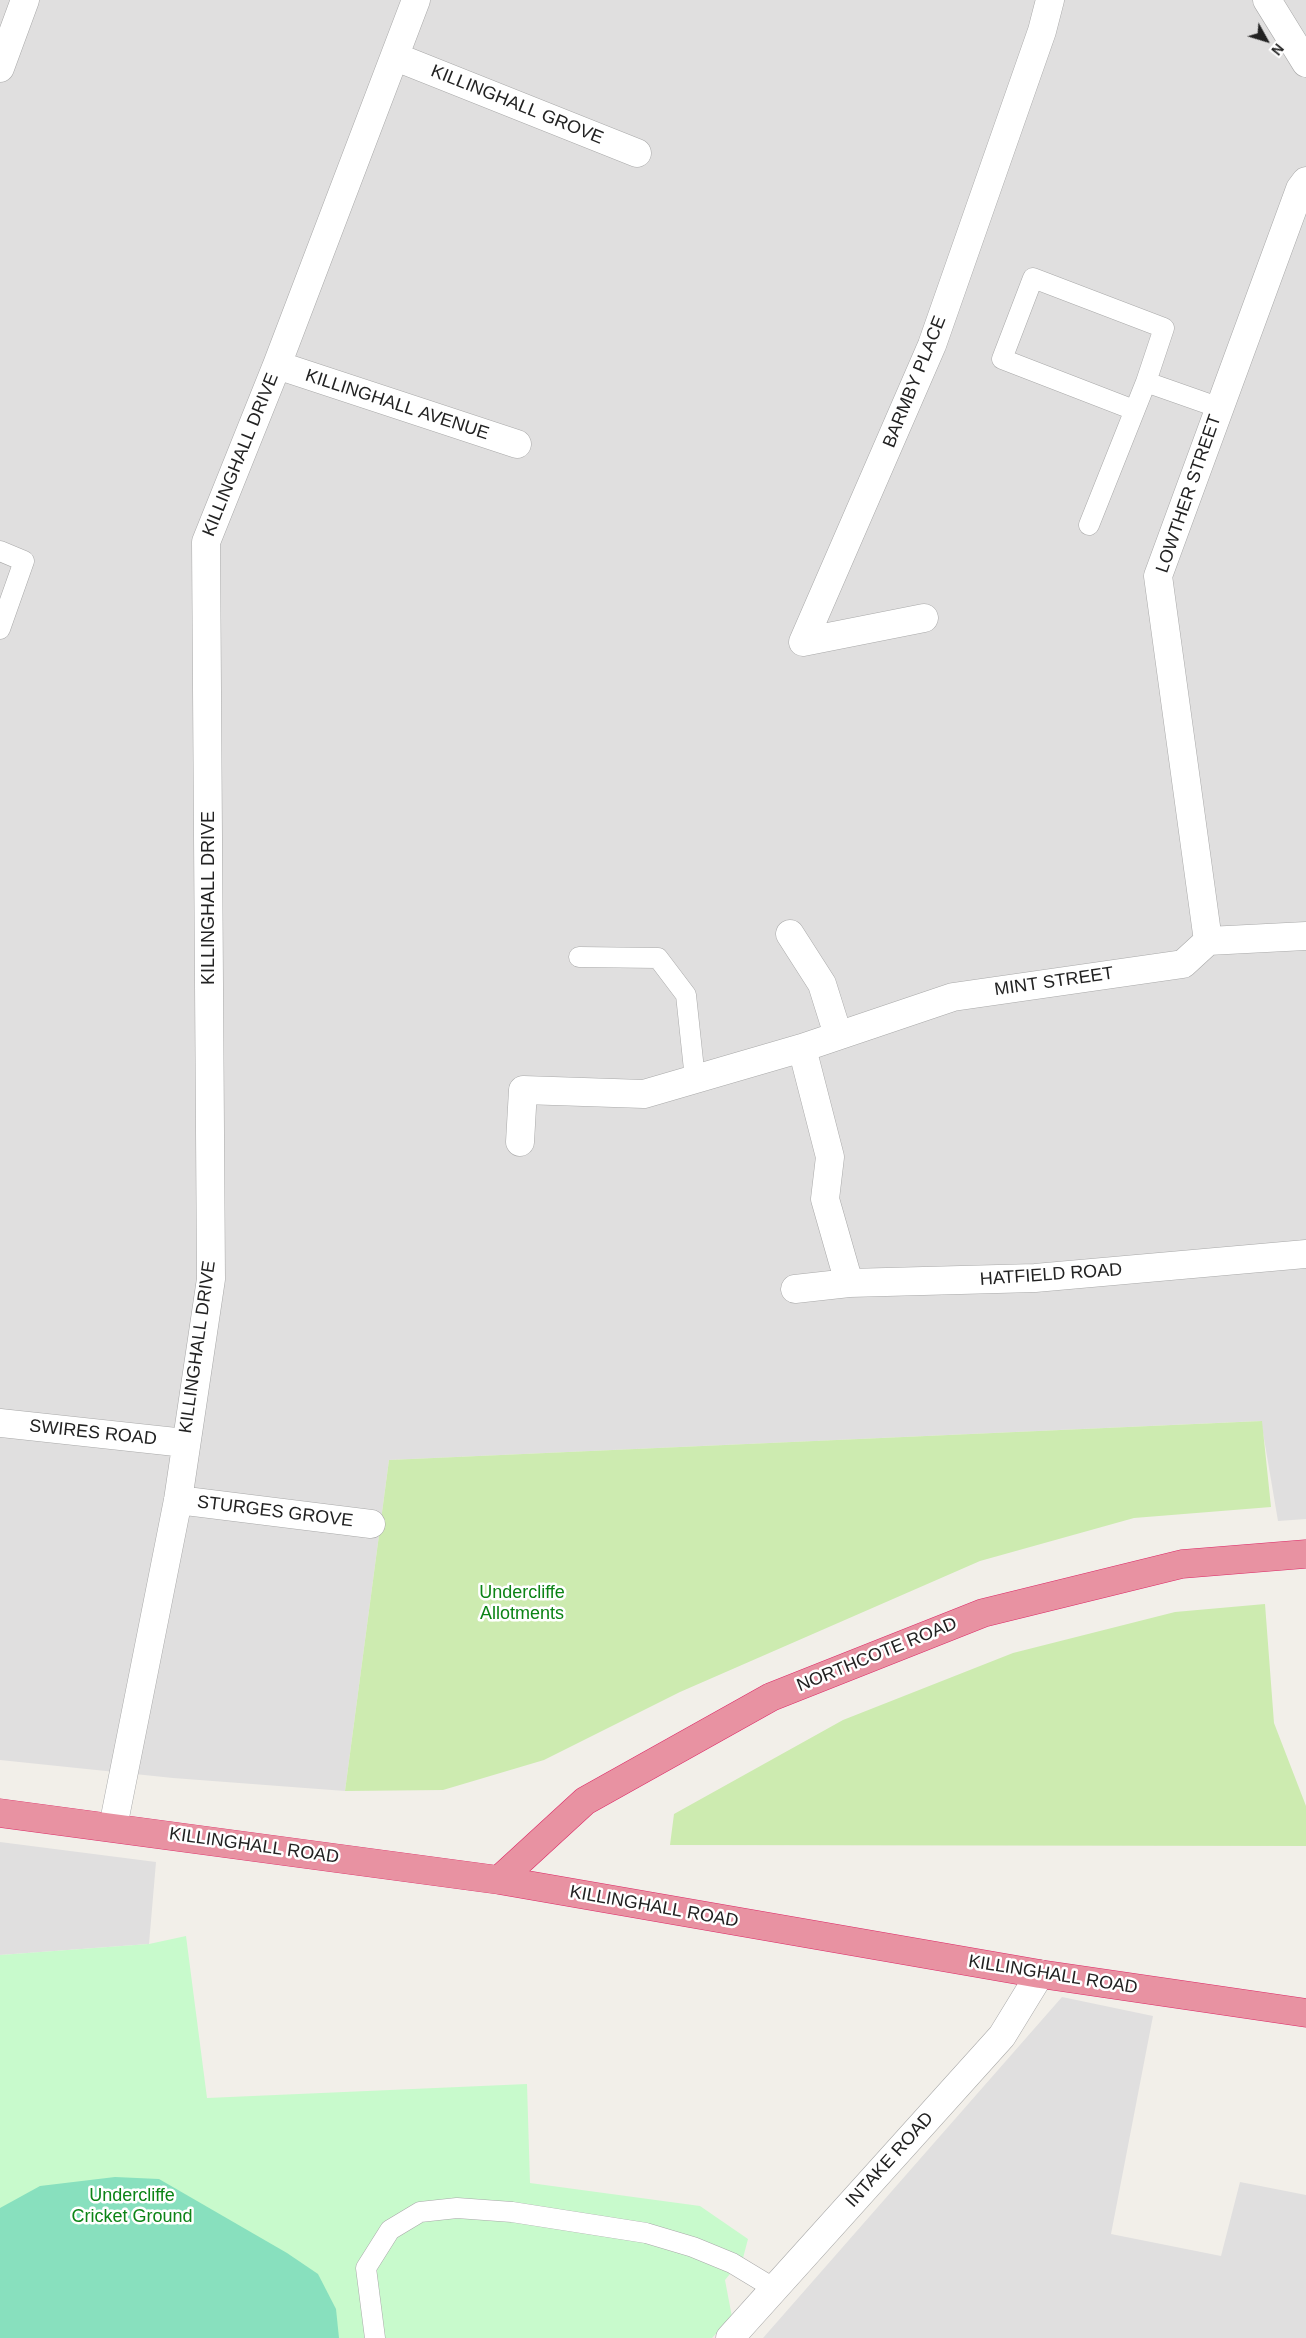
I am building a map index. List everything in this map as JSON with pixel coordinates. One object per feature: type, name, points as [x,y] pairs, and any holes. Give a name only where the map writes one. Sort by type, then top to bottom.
[{"type":"highway","name":"NORTHCOTE ROAD","points":[[499,1880],[585,1801],[771,1697],[983,1613],[1182,1564],[1306,1554]]},
{"type":"highway","name":"KILLINGHALL ROAD","points":[[0,1813],[499,1880],[1040,1974],[1306,2013]]},
{"type":"street","points":[[0,68],[25,0]]},
{"type":"street","name":"KILLINGHALL DRIVE","points":[[113,1827],[178,1500],[211,1279],[206,542],[277,365],[396,57],[416,0]]},
{"type":"street","name":"BARMBY PLACE","points":[[924,618],[803,642],[932,346],[1042,31],[1050,0]]},
{"type":"street","points":[[1267,0],[1306,63]]},
{"type":"street","name":"KILLINGHALL GROVE","points":[[396,57],[638,153]]},
{"type":"street","name":"LOWTHER STREET","points":[[1208,940],[1158,576],[1300,188],[1306,180]]},
{"type":"street","name":"KILLINGHALL AVENUE","points":[[277,365],[517,444]]},
{"type":"street","points":[[790,934],[822,984],[838,1035]]},
{"type":"street","points":[[1208,940],[1306,936]]},
{"type":"street","name":"MINT STREET","points":[[520,1142],[524,1090],[644,1094],[802,1048],[953,997],[1183,964],[1208,940]]},
{"type":"street","points":[[802,1048],[830,1157],[825,1199],[849,1283]]},
{"type":"street","name":"HATFIELD ROAD","points":[[796,1289],[849,1283],[1035,1278],[1306,1254]]},
{"type":"street","name":"SWIRES ROAD","points":[[0,1423],[186,1444]]},
{"type":"street","name":"STURGES GROVE","points":[[178,1500],[371,1524]]},
{"type":"street","name":"INTAKE ROAD","points":[[730,2338],[1002,2036],[1040,1974]]},
{"type":"lane","points":[[1090,525],[1146,382],[1164,328],[1033,278],[1002,359],[1134,410]]},
{"type":"lane","points":[[1146,382],[1220,408]]},
{"type":"lane","points":[[0,551],[24,561],[0,629]]},
{"type":"lane","points":[[579,957],[658,958],[686,995],[695,1079]]},
{"type":"lane","points":[[375,2338],[366,2268],[390,2230],[420,2212],[457,2208],[512,2212],[646,2233],[693,2247],[732,2263],[775,2289]]},
{"type":"shaded area","points":[[0,0],[1306,0],[1306,1519],[1278,1521],[1261,1421],[389,1460],[345,1791],[173,1778],[0,1760]]},
{"type":"shaded area","points":[[0,1842],[156,1862],[149,1944],[0,1955]]},
{"type":"shaded area","points":[[1062,1997],[1153,2016],[1111,2234],[1221,2256],[1240,2182],[1306,2195],[1306,2338],[763,2338]]},
{"type":"green space","name":"Undercliffe Allotments","points":[[1262,1421],[1271,1507],[1134,1518],[980,1561],[680,1692],[544,1760],[443,1790],[345,1791],[389,1460]]},
{"type":"green space","points":[[1265,1604],[1274,1723],[1306,1806],[1306,1846],[670,1845],[674,1814],[843,1720],[1013,1653],[1175,1612]]},
{"type":"green space","name":"Undercliffe Cricket Ground","points":[[186,1936],[207,2098],[527,2084],[530,2183],[700,2206],[748,2239],[743,2258],[725,2280],[732,2317],[712,2338],[0,2338],[0,1955],[149,1944]]},
{"type":"green space","points":[[115,2177],[159,2179],[287,2253],[318,2274],[336,2309],[339,2338],[0,2338],[0,2208],[40,2186]]}]
